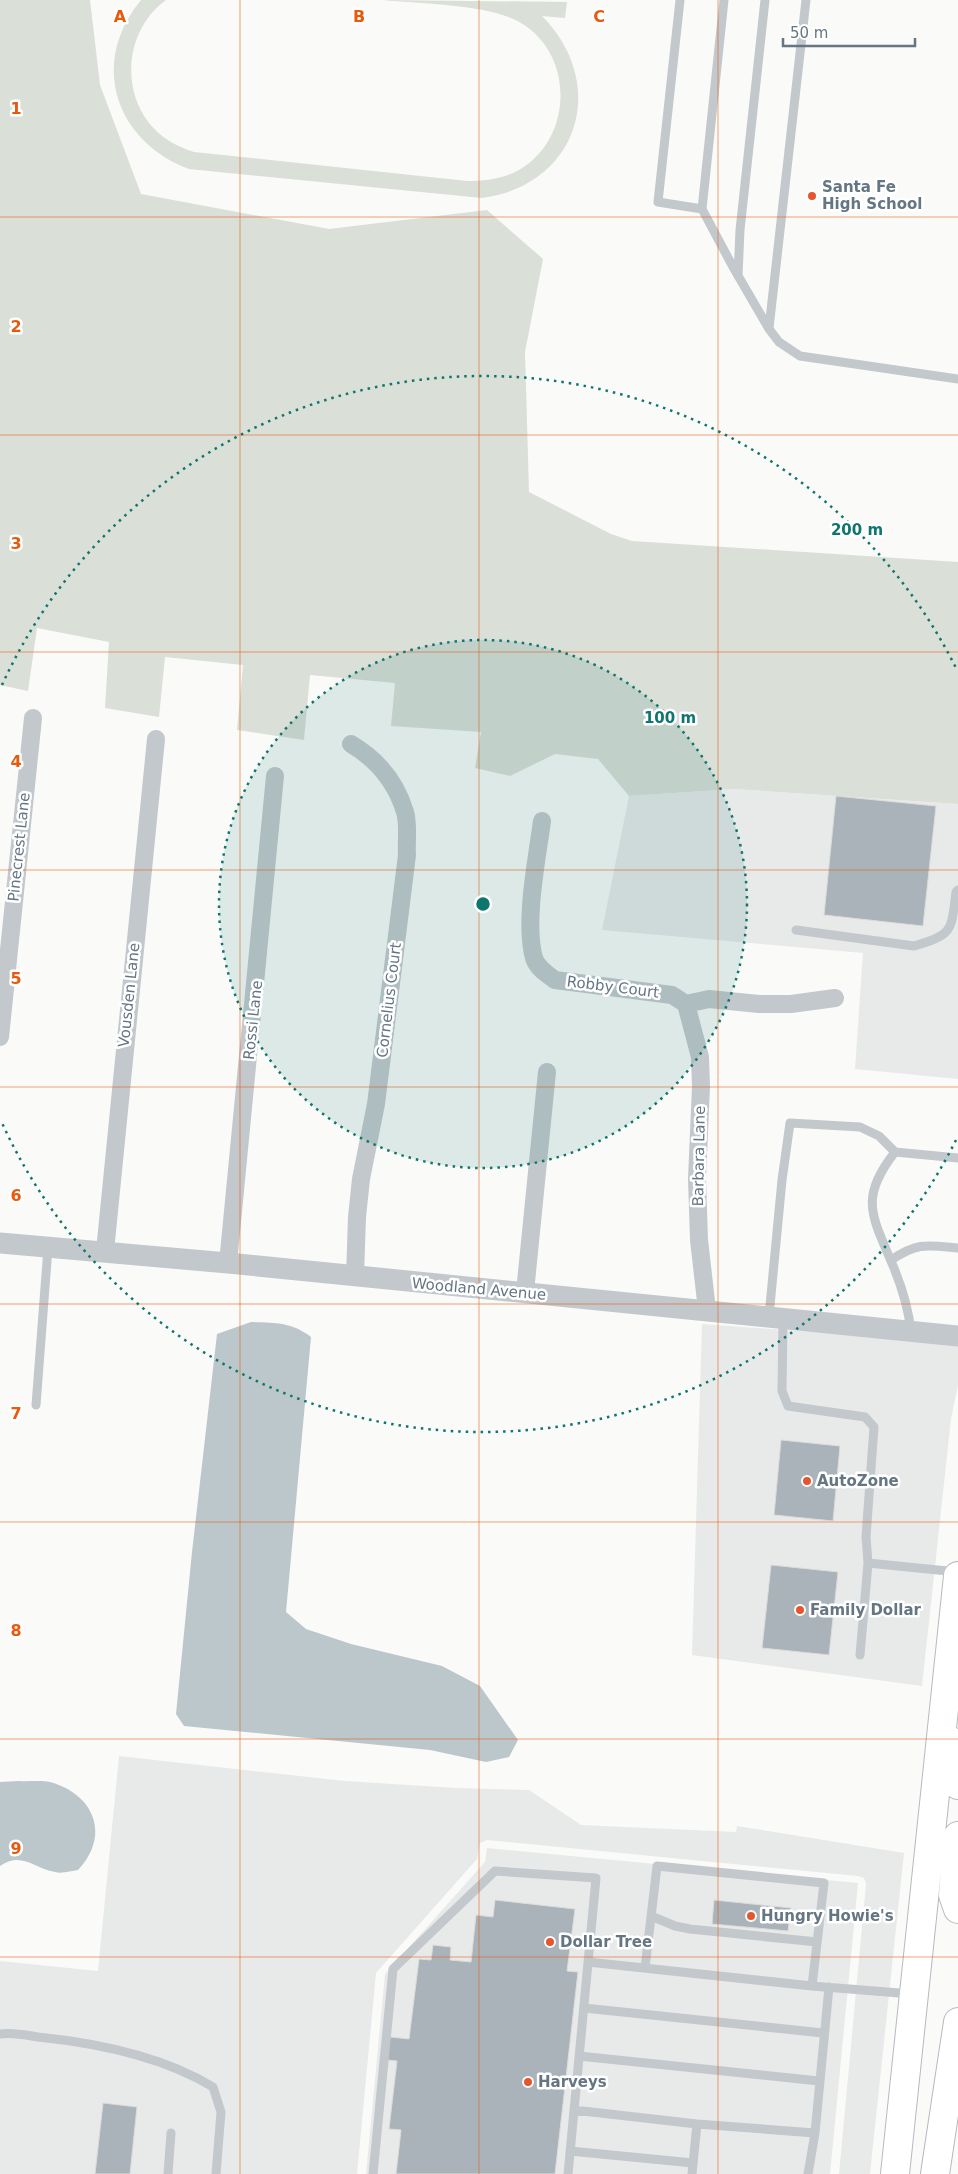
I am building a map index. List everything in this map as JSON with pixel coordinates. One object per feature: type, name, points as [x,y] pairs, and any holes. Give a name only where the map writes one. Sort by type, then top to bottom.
[{"type":"main road","points":[[895,2174],[958,1576]]},
{"type":"main road","points":[[944,1714],[958,1784]]},
{"type":"main road","points":[[958,1836],[952,1894],[958,1909]]},
{"type":"main road","points":[[935,2174],[958,2022]]},
{"type":"street","name":"Pinecrest Lane","points":[[0,1037],[33,718]]},
{"type":"street","name":"Vousden Lane","points":[[104,1251],[156,739]]},
{"type":"street","name":"Cornelius Court","points":[[351,744],[367,754],[391,778],[406,814],[407,855],[376,1104],[361,1179],[357,1216],[355,1276]]},
{"type":"street","name":"Rossi Lane","points":[[228,1263],[275,776]]},
{"type":"street","name":"Robby Court","points":[[542,821],[532,902],[531,936],[535,959],[541,969],[555,980],[672,995],[686,1004]]},
{"type":"street","points":[[686,1004],[709,999],[758,1004],[792,1004],[835,998]]},
{"type":"street","name":"Barbara Lane","points":[[686,1004],[700,1057],[701,1086],[697,1179],[699,1240],[707,1310]]},
{"type":"street","points":[[525,1292],[547,1072]]},
{"type":"street","name":"Woodland Avenue","points":[[0,1243],[228,1263],[958,1336]]},
{"type":"lane","points":[[680,0],[658,202],[702,209]]},
{"type":"lane","points":[[724,0],[702,209],[738,276],[769,328],[778,342],[800,356],[958,379]]},
{"type":"lane","points":[[738,276],[740,230],[765,0]]},
{"type":"lane","points":[[769,328],[806,0]]},
{"type":"lane","points":[[796,930],[914,946],[945,934],[952,924],[956,892],[958,890]]},
{"type":"lane","points":[[860,1655],[868,1563],[866,1537],[874,1427],[865,1416],[788,1406],[782,1391],[776,1317],[782,1180],[790,1123],[860,1128],[879,1136],[895,1152],[958,1158]]},
{"type":"lane","points":[[895,1152],[883,1168],[872,1202],[874,1220],[903,1290],[911,1331]]},
{"type":"lane","points":[[891,1260],[913,1247],[958,1248]]},
{"type":"lane","points":[[36,1406],[48,1248]]},
{"type":"lane","points":[[868,1563],[958,1572]]},
{"type":"lane","points":[[645,1968],[657,1866],[824,1883],[812,1986]]},
{"type":"lane","points":[[373,2174],[393,1969],[495,1870],[596,1878],[568,2174]]},
{"type":"lane","points":[[652,1916],[675,1926],[690,1929],[817,1942]]},
{"type":"lane","points":[[588,1962],[812,1986],[915,1994]]},
{"type":"lane","points":[[808,2174],[815,2133],[823,2033],[829,1987]]},
{"type":"lane","points":[[584,2008],[823,2033]]},
{"type":"lane","points":[[0,2034],[73,2040],[138,2056],[189,2072],[213,2087],[221,2112],[216,2174]]},
{"type":"lane","points":[[579,2056],[819,2081]]},
{"type":"lane","points":[[574,2110],[697,2124],[815,2133]]},
{"type":"lane","points":[[692,2174],[697,2124]]},
{"type":"lane","points":[[168,2174],[171,2134]]},
{"type":"lane","points":[[570,2151],[693,2163]]},
{"type":"shaded area","points":[[0,0],[90,0],[100,85],[141,194],[329,229],[487,210],[543,259],[525,352],[529,492],[611,534],[632,541],[958,562],[958,804],[734,789],[629,796],[598,759],[555,754],[510,776],[475,768],[481,732],[391,726],[395,683],[310,675],[304,740],[237,730],[243,665],[165,657],[159,717],[105,708],[109,642],[37,628],[28,691],[0,685]]},
{"type":"shaded area","points":[[141,0],[166,0],[153,12],[143,26],[136,41],[131,75],[134,92],[140,108],[149,123],[159,133],[169,141],[194,152],[467,181],[507,176],[519,170],[537,156],[550,138],[558,118],[560,97],[558,75],[551,55],[539,37],[521,23],[492,12],[474,8],[383,0],[567,2],[565,18],[542,16],[563,43],[575,72],[578,100],[574,128],[561,153],[541,174],[515,189],[482,198],[189,169],[164,156],[143,140],[128,120],[118,98],[114,74],[116,49],[125,24]]},
{"type":"shaded area","points":[[734,789],[958,804],[958,1079],[855,1069],[863,953],[602,930],[629,796]]},
{"type":"shaded area","points":[[251,1322],[290,1326],[311,1337],[286,1612],[306,1629],[351,1644],[442,1666],[480,1686],[518,1740],[509,1757],[486,1762],[430,1750],[184,1726],[176,1714],[217,1334]]},
{"type":"shaded area","points":[[702,1324],[882,1337],[958,1345],[958,1385],[951,1419],[922,1686],[692,1655]]},
{"type":"shaded area","points":[[119,1756],[345,1781],[456,1788],[529,1790],[581,1825],[736,1832],[737,1826],[904,1853],[870,2174],[839,2174],[866,1884],[864,1878],[487,1840],[480,1843],[477,1859],[376,1973],[357,2174],[0,2174],[0,1961],[98,1971]]},
{"type":"shaded area","points":[[0,1782],[50,1782],[78,1796],[87,1806],[93,1817],[94,1843],[88,1857],[78,1870],[58,1873],[21,1860],[8,1862],[0,1866]]},
{"type":"shaded area","points":[[487,1848],[858,1883],[830,2174],[366,2174],[385,1974],[485,1862]]},
{"type":"building","points":[[836,796],[936,806],[923,926],[824,915]]},
{"type":"building","name":"AutoZone","points":[[781,1440],[840,1446],[833,1521],[774,1515]]},
{"type":"building","name":"Family Dollar","points":[[771,1565],[838,1572],[829,1655],[762,1648]]},
{"type":"building","points":[[495,1900],[575,1909],[567,1971],[578,1972],[555,2174],[396,2174],[401,2130],[389,2129],[397,2061],[387,2060],[390,2037],[409,2039],[419,1959],[431,1960],[433,1945],[451,1947],[450,1960],[471,1962],[476,1915],[493,1917]]},
{"type":"building","name":"Hungry Howie's","points":[[714,1900],[791,1908],[788,1931],[712,1924]]},
{"type":"building","points":[[103,2103],[137,2107],[130,2174],[95,2174]]},
{"type":"place","name":"Santa Fe High School","points":[[812,196]]},
{"type":"place","name":"AutoZone","points":[[807,1481]]},
{"type":"place","name":"Family Dollar","points":[[800,1610]]},
{"type":"place","name":"Hungry Howie's","points":[[751,1916]]},
{"type":"place","name":"Dollar Tree","points":[[550,1942]]},
{"type":"place","name":"Harveys","points":[[528,2082]]}]
